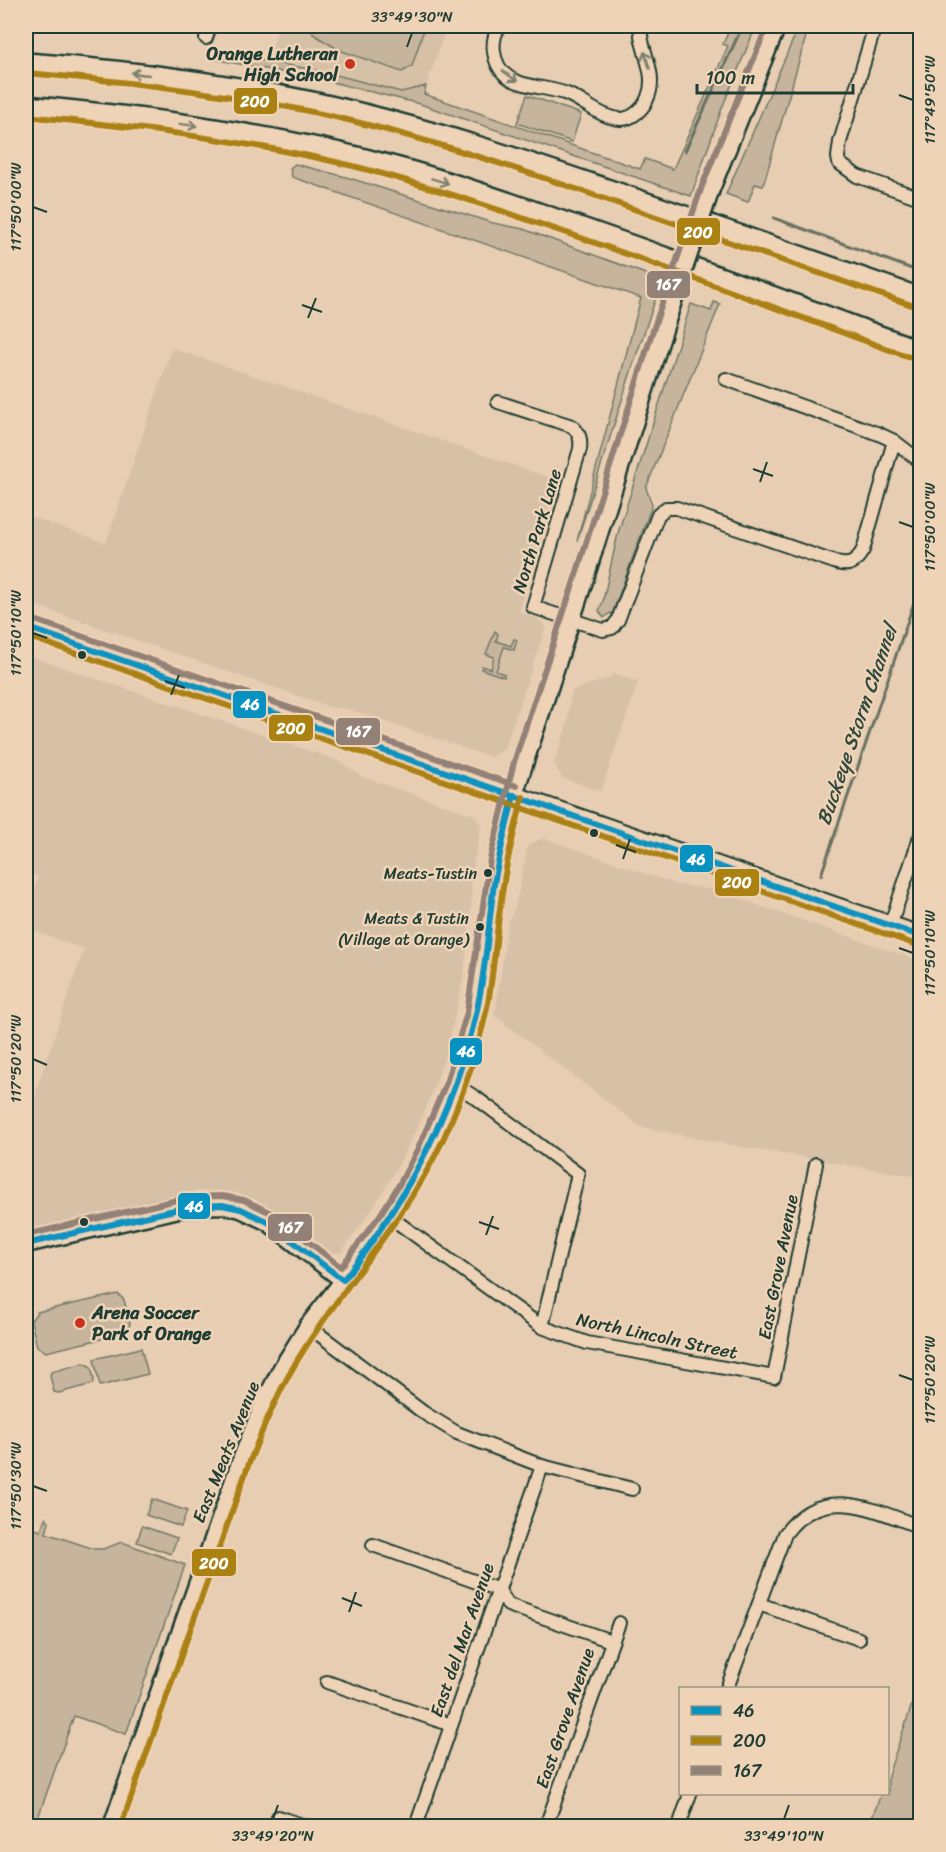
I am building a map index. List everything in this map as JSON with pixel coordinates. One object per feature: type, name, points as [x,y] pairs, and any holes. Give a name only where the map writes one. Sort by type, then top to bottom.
[{"type":"highway","points":[[26,64],[146,75],[219,86],[314,104],[413,129],[544,169],[921,299]]},
{"type":"highway","points":[[26,107],[205,127],[302,145],[398,168],[473,191],[614,240],[921,352]]},
{"type":"main road","points":[[26,627],[921,936]]},
{"type":"street","points":[[206,38],[210,26]]},
{"type":"street","points":[[499,26],[493,42],[494,57],[502,72],[519,83],[566,94],[605,114],[621,119],[638,112],[649,93],[651,74],[642,45],[640,26]]},
{"type":"street","name":"East Meats Avenue","points":[[112,1827],[246,1444],[272,1386],[308,1326],[390,1217],[426,1154],[455,1086],[478,1005],[496,872],[514,795],[711,189],[777,26]]},
{"type":"street","points":[[875,26],[840,142],[839,163],[857,176],[921,198]]},
{"type":"street","points":[[726,379],[894,441],[921,461]]},
{"type":"street","name":"North Park Lane","points":[[498,402],[572,426],[579,433],[581,440],[533,607],[603,630],[612,628],[621,614],[658,515],[666,508],[677,508],[837,563],[849,565],[854,563],[862,550],[894,441]]},
{"type":"street","points":[[890,926],[921,837]]},
{"type":"street","points":[[455,1086],[475,1097],[578,1174],[542,1327]]},
{"type":"street","name":"East Grove Avenue","points":[[774,1377],[816,1164]]},
{"type":"street","points":[[26,1244],[192,1206],[222,1205],[259,1216],[343,1280]]},
{"type":"street","name":"North Lincoln Street","points":[[390,1217],[542,1327],[587,1343],[774,1377]]},
{"type":"street","points":[[308,1326],[439,1424],[542,1466],[632,1489]]},
{"type":"street","name":"East del Mar Avenue","points":[[416,1827],[542,1466]]},
{"type":"street","points":[[728,1687],[785,1534],[803,1515],[822,1506],[848,1503],[921,1527]]},
{"type":"street","points":[[373,1545],[499,1590],[508,1605],[611,1641]]},
{"type":"street","points":[[759,1604],[859,1639]]},
{"type":"street","name":"East Grove Avenue","points":[[546,1827],[619,1623]]},
{"type":"street","points":[[327,1682],[451,1725]]},
{"type":"street","points":[[679,1827],[690,1795]]},
{"type":"street","points":[[278,1817],[305,1827]]},
{"type":"shaded area","name":"Orange Lutheran High School","points":[[279,26],[447,26],[420,104],[265,68]]},
{"type":"shaded area","points":[[312,26],[425,26],[412,66],[402,72],[339,50],[313,34]]},
{"type":"shaded area","points":[[718,26],[751,26],[754,31],[722,108],[691,196],[420,104],[328,81],[213,59],[216,52],[325,72],[401,92],[426,86],[424,94],[640,169],[645,159],[673,169],[728,46],[723,44],[729,30]]},
{"type":"shaded area","points":[[799,26],[809,26],[763,186],[755,184],[748,202],[726,194]]},
{"type":"shaded area","points":[[527,95],[581,114],[572,142],[517,123]]},
{"type":"shaded area","points":[[295,164],[346,177],[493,223],[523,229],[662,280],[577,541],[641,298],[292,177],[290,168]]},
{"type":"shaded area","points":[[714,302],[720,304],[646,488],[652,505],[612,614],[604,618],[599,611],[618,533],[691,304],[711,311]]},
{"type":"shaded area","points":[[172,348],[556,480],[519,612],[539,619],[546,627],[504,749],[491,757],[348,709],[333,708],[26,602],[26,515],[106,543]]},
{"type":"shaded area","points":[[495,631],[498,634],[496,641],[511,646],[514,639],[517,640],[514,650],[504,647],[496,671],[504,674],[504,677],[481,669],[482,666],[491,669],[494,657],[486,654]]},
{"type":"shaded area","points":[[26,655],[337,760],[363,777],[474,815],[481,826],[471,878],[472,899],[464,974],[446,1054],[424,1113],[398,1166],[371,1211],[341,1252],[332,1253],[280,1213],[261,1202],[225,1191],[195,1192],[26,1230],[26,1120],[84,949],[26,928],[26,912],[38,877],[26,872]]},
{"type":"shaded area","points":[[612,673],[638,682],[601,791],[562,778],[554,763],[568,722],[569,703],[573,690],[610,678]]},
{"type":"shaded area","points":[[543,838],[675,884],[714,890],[920,961],[920,1177],[641,1127],[495,1016],[508,922],[515,908],[528,845]]},
{"type":"shaded area","name":"Arena Soccer Park of Orange","points":[[118,1294],[124,1300],[130,1324],[126,1333],[46,1352],[37,1346],[31,1321],[37,1312]]},
{"type":"shaded area","points":[[141,1348],[148,1374],[100,1386],[94,1359]]},
{"type":"shaded area","points":[[84,1363],[91,1367],[93,1384],[59,1393],[54,1392],[51,1372]]},
{"type":"shaded area","points":[[152,1499],[187,1511],[181,1527],[146,1515]]},
{"type":"shaded area","points":[[46,1517],[49,1522],[46,1533],[94,1549],[103,1549],[122,1542],[185,1565],[126,1734],[74,1716],[35,1826],[26,1826],[26,1526],[41,1531]]},
{"type":"shaded area","points":[[142,1526],[177,1538],[171,1554],[137,1542]]},
{"type":"shaded area","points":[[920,1681],[920,1826],[869,1826],[881,1795],[889,1795],[889,1772]]},
{"type":"waterway","name":"Buckeye Storm Channel","points":[[685,151],[741,29]]},
{"type":"waterway","name":"Buckeye Storm Channel","points":[[774,218],[920,272]]},
{"type":"waterway","name":"Buckeye Storm Channel","points":[[821,875],[920,585]]},
{"type":"transit line","name":"167","points":[[26,1235],[190,1197],[223,1196],[244,1200],[273,1214],[341,1267],[380,1215],[400,1183],[417,1151],[446,1083],[467,1012],[490,859],[514,762],[651,336],[702,186],[767,26]]},
{"type":"transit line","name":"200","points":[[26,73],[149,85],[231,97],[312,112],[391,131],[547,179],[917,307]]},
{"type":"transit line","name":"200","points":[[26,116],[231,142],[353,166],[469,200],[584,239],[917,360]]},
{"type":"transit line","name":"167","points":[[29,618],[517,786]]},
{"type":"transit line","name":"46","points":[[26,627],[920,936]]},
{"type":"transit line","name":"200","points":[[26,636],[917,945]]},
{"type":"transit line","name":"46","points":[[343,1280],[366,1250],[407,1187],[440,1121],[454,1086],[476,1014],[485,965],[494,884],[514,795]]},
{"type":"transit line","name":"200","points":[[121,1826],[260,1435],[288,1376],[305,1348],[411,1198],[441,1144],[456,1110],[474,1057],[488,1003],[506,870],[523,797]]},
{"type":"transit line","name":"46","points":[[26,1244],[192,1206],[222,1205],[241,1209],[268,1222],[343,1280]]},
{"type":"place","name":"Orange Lutheran High School","points":[[350,64]]},
{"type":"place","name":"Meats-Tustin","points":[[488,873]]},
{"type":"place","name":"Meats & Tustin (Village at Orange)","points":[[480,927]]},
{"type":"place","name":"Arena Soccer Park of Orange","points":[[80,1323]]}]
